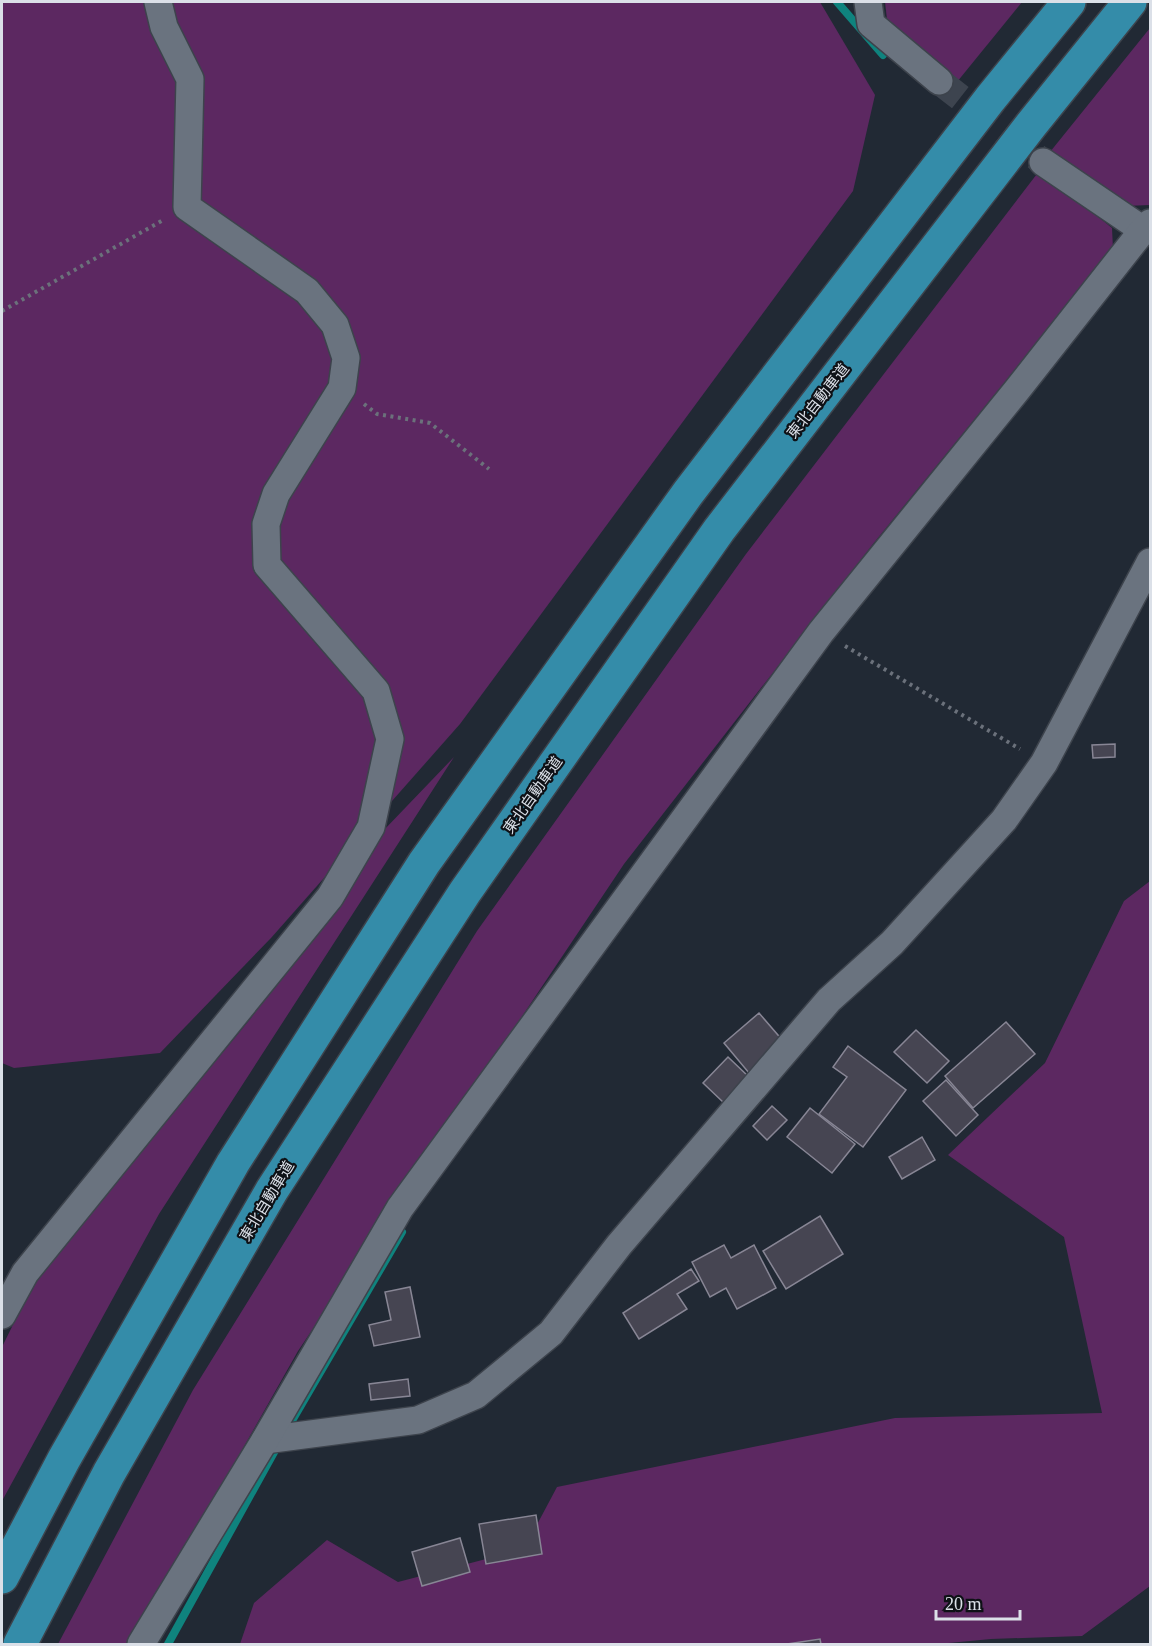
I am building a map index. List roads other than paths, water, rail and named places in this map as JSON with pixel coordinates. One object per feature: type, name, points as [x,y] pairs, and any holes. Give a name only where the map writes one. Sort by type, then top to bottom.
[{"type":"highway","points":[[2,1577],[64,1459],[233,1163],[424,863],[688,493],[990,99],[1069,2]]},
{"type":"highway","name":"東北自動車道","points":[[20,1644],[109,1473],[272,1190],[465,892],[719,530],[1024,134],[1131,2]]},
{"type":"street","points":[[2,1315],[25,1273],[330,897],[371,827],[390,739],[376,691],[267,566],[266,524],[276,494],[342,388],[346,358],[335,325],[307,291],[186,207],[190,79],[164,27],[158,2]]},
{"type":"street","points":[[868,2],[871,24],[939,81]]},
{"type":"street","points":[[141,1644],[265,1440],[400,1208],[821,632],[1147,226],[1043,162]]},
{"type":"street","points":[[265,1440],[418,1420],[476,1395],[551,1333],[619,1245],[829,1000],[892,943],[1004,820],[1044,763],[1150,562]]},
{"type":"waterway","points":[[837,2],[883,55]]},
{"type":"waterway","points":[[286,1431],[402,1232]]},
{"type":"waterway","points":[[168,1644],[278,1445]]},
{"type":"tunnel","points":[[939,81],[1043,162]]}]
